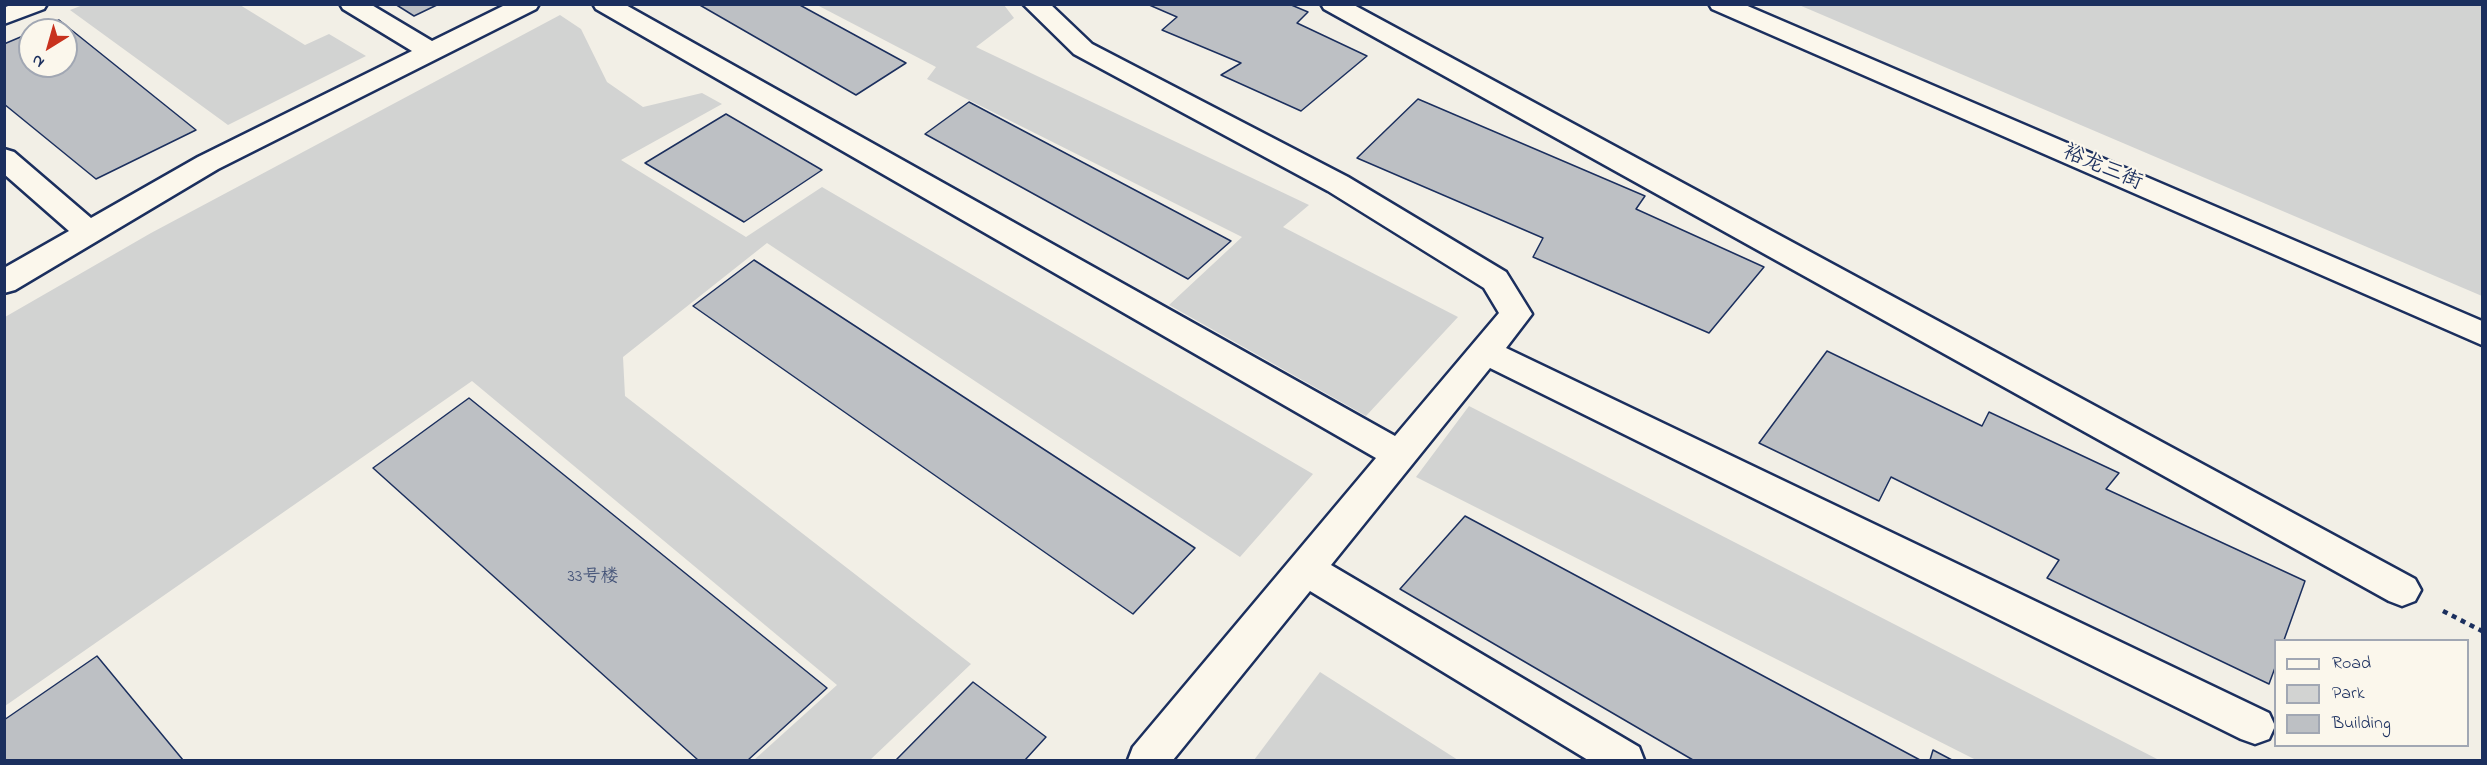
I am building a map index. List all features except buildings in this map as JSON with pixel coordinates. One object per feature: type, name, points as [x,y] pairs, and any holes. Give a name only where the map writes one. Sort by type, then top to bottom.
[{"type":"street","points":[[4,17],[35,4]]},
{"type":"street","points":[[352,4],[430,52]]},
{"type":"street","points":[[4,282],[208,163],[527,4]]},
{"type":"street","points":[[605,4],[1399,455]]},
{"type":"street","points":[[1035,4],[1083,49],[1338,184],[1495,280],[1516,314],[1148,760]]},
{"type":"street","points":[[1333,4],[2402,590]]},
{"type":"street","name":"裕龙三街","points":[[1721,4],[2482,334]]},
{"type":"street","points":[[4,158],[88,232]]},
{"type":"street","points":[[1485,351],[2255,726]]},
{"type":"street","points":[[1305,569],[1624,760]]},
{"type":"green space","points":[[83,5],[240,5],[305,45],[329,34],[366,56],[228,125],[70,10]]},
{"type":"green space","points":[[817,5],[1004,5],[1014,18],[976,47],[1309,205],[1283,227],[1458,317],[1366,416],[1169,305],[1242,237],[927,79],[936,67]]},
{"type":"green space","points":[[1799,5],[2482,5],[2482,296]]},
{"type":"green space","points":[[560,15],[581,29],[607,82],[643,107],[702,93],[722,104],[621,160],[746,237],[822,187],[1313,474],[1240,557],[767,243],[623,357],[625,396],[971,664],[870,760],[754,760],[837,685],[472,381],[5,706],[5,317],[151,233]]},
{"type":"green space","points":[[1469,406],[2159,760],[1976,760],[1416,477]]},
{"type":"green space","points":[[1320,672],[1458,760],[1254,760]]}]
